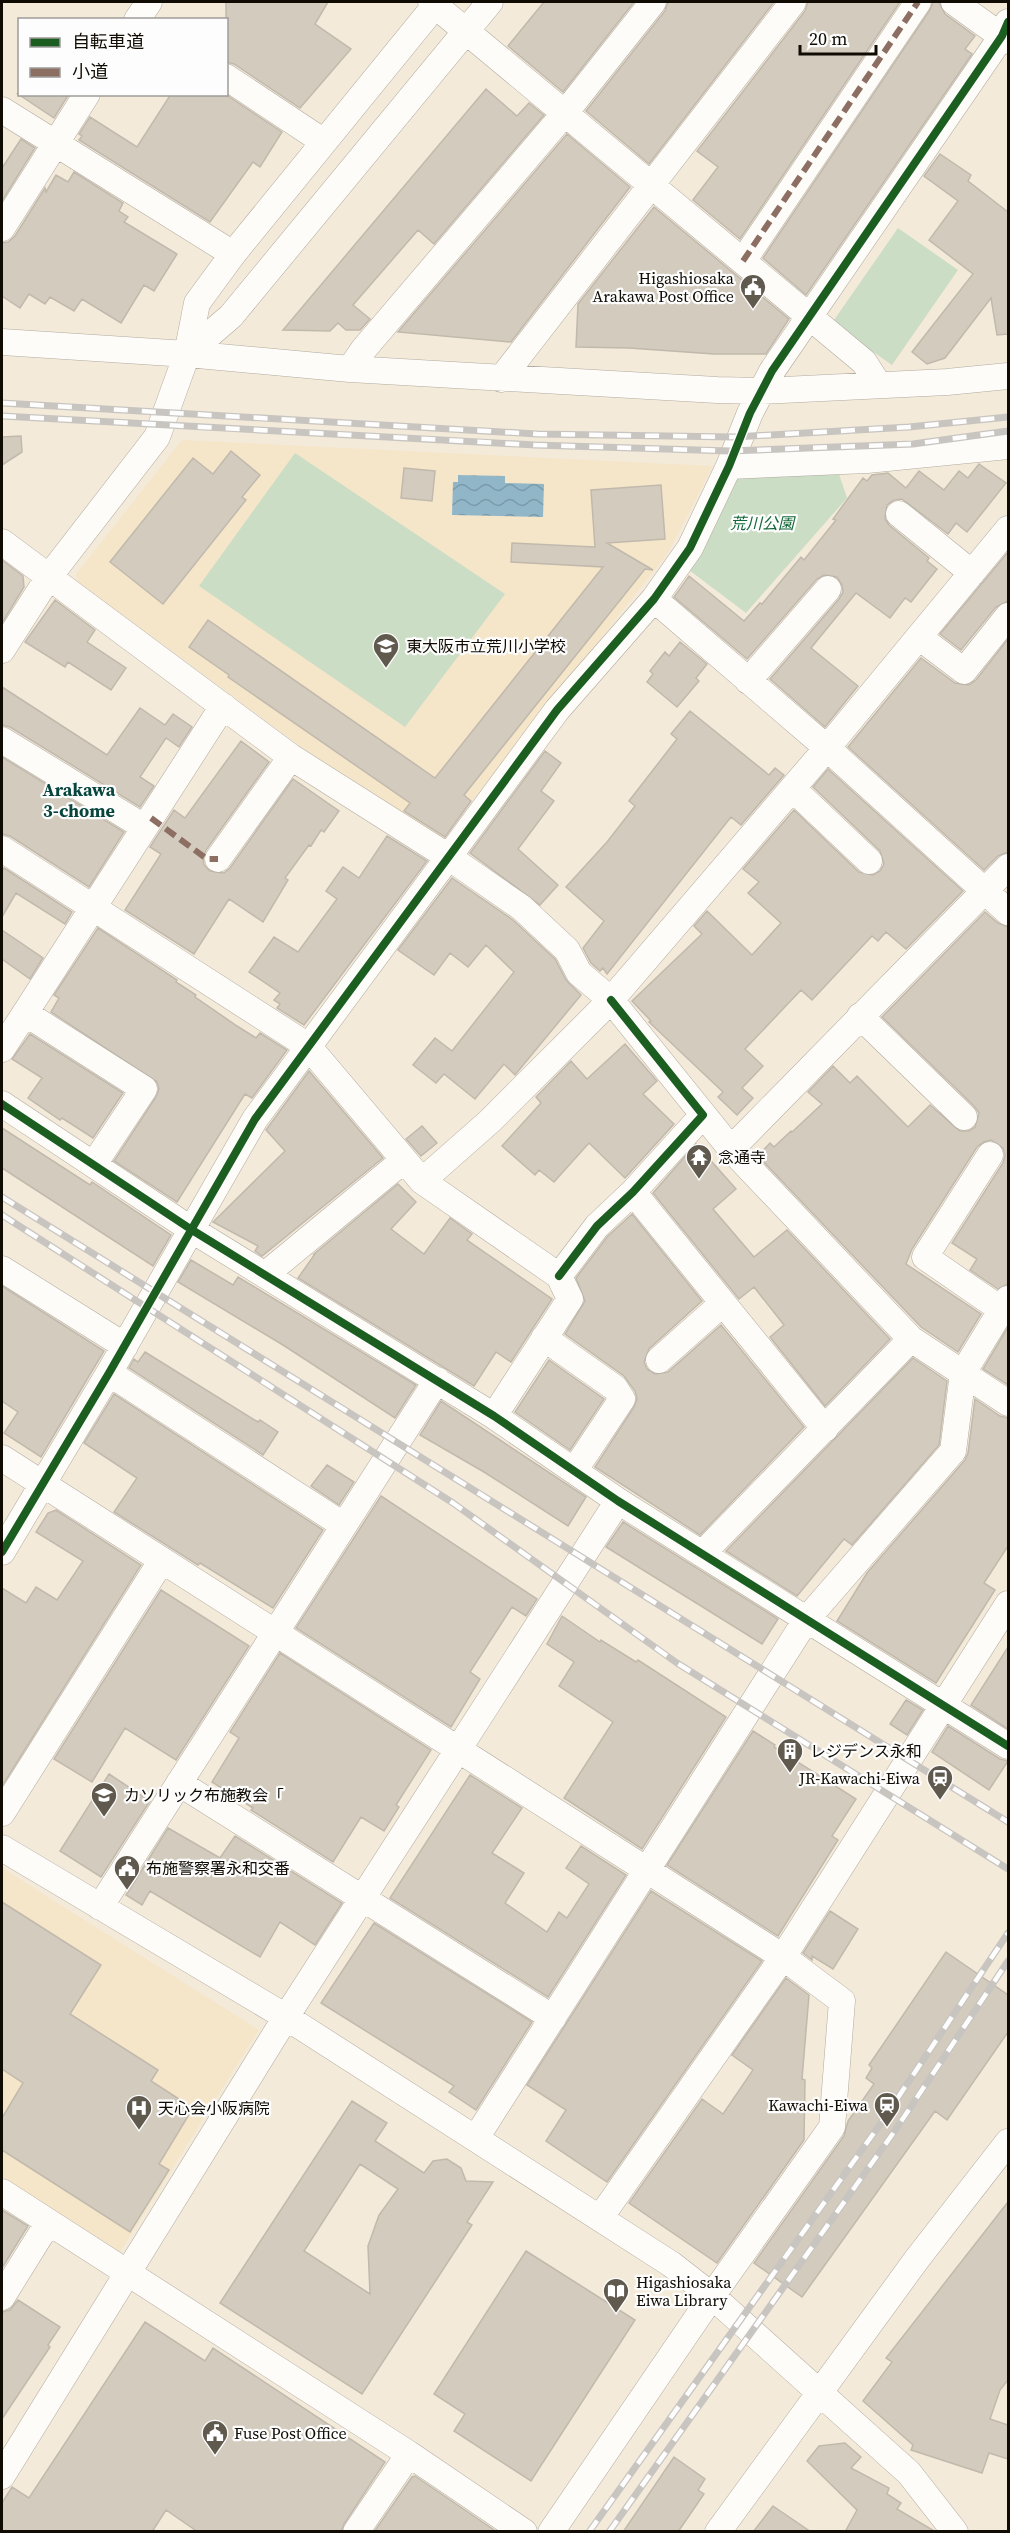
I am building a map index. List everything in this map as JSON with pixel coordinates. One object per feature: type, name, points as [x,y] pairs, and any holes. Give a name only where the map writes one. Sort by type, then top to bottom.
[{"type":"street","points":[[187,354],[231,316],[490,2]]},
{"type":"street","points":[[350,369],[363,350],[565,113],[653,2]]},
{"type":"street","points":[[501,379],[793,2]]},
{"type":"street","points":[[743,261],[918,2]]},
{"type":"street","points":[[2,1552],[44,1485],[255,1119],[557,710],[654,600],[690,548],[772,371],[1006,33],[954,2]]},
{"type":"street","points":[[2,650],[48,578],[157,437],[187,354],[197,303],[233,254],[435,3],[864,362],[878,384]]},
{"type":"street","points":[[228,78],[324,142]]},
{"type":"street","points":[[2,228],[86,96]]},
{"type":"street","points":[[2,110],[233,254]]},
{"type":"street","points":[[2,342],[501,379],[761,391],[947,382],[1008,376]]},
{"type":"street","points":[[729,465],[867,460],[1008,446]]},
{"type":"street","points":[[899,514],[972,573]]},
{"type":"street","points":[[422,1181],[490,1121],[611,1000],[793,789],[1008,529]]},
{"type":"street","points":[[2,542],[291,757],[447,856],[522,908],[567,950],[579,973],[611,1000],[731,1149],[911,1339],[1008,1403]]},
{"type":"street","points":[[748,681],[828,589]]},
{"type":"street","points":[[654,600],[827,748],[1008,912]]},
{"type":"street","points":[[919,637],[964,671],[1008,616]]},
{"type":"street","points":[[2,1049],[224,706]]},
{"type":"street","points":[[2,740],[144,827]]},
{"type":"street","points":[[218,859],[291,757]]},
{"type":"street","points":[[793,789],[869,861]]},
{"type":"street","points":[[2,849],[308,1046],[422,1181],[559,1276],[570,1299],[494,1416]]},
{"type":"street","points":[[731,1149],[1008,867]]},
{"type":"street","points":[[25,1013],[144,1089],[94,1164]]},
{"type":"street","points":[[860,1016],[964,1117]]},
{"type":"street","points":[[2,1104],[192,1230],[494,1416],[618,1501],[1008,1746]]},
{"type":"street","points":[[559,1276],[597,1226],[633,1192],[703,1115]]},
{"type":"street","points":[[476,2138],[806,1620],[953,1451],[963,1373],[1005,1304],[924,1257],[990,1155]]},
{"type":"street","points":[[266,1274],[404,1160]]},
{"type":"street","points":[[633,1192],[825,1429]]},
{"type":"street","points":[[2,1269],[125,1346]]},
{"type":"street","points":[[659,1360],[723,1303]]},
{"type":"street","points":[[544,1338],[615,1388],[622,1400],[574,1471]]},
{"type":"street","points":[[702,1554],[911,1339]]},
{"type":"street","points":[[109,1373],[343,1525]]},
{"type":"street","points":[[100,1907],[273,1633],[437,1380]]},
{"type":"street","points":[[2,1458],[783,1957],[842,2001],[832,2127],[712,2296],[551,2532]]},
{"type":"street","points":[[2,2473],[129,2273],[286,2017],[618,1501]]},
{"type":"street","points":[[2,1813],[162,1560]]},
{"type":"street","points":[[600,2218],[783,1957],[1008,1604]]},
{"type":"street","points":[[179,1783],[553,2018]]},
{"type":"street","points":[[2,1848],[286,2017],[671,2264],[712,2296],[909,2473],[955,2532]]},
{"type":"street","points":[[718,2532],[917,2259],[1008,2142]]},
{"type":"street","points":[[2,2192],[409,2454],[524,2532]]},
{"type":"street","points":[[2,2297],[48,2223]]},
{"type":"street","points":[[356,2532],[409,2454]]},
{"type":"shaded area","name":"東大阪市立荒川小学校","points":[[182,440],[713,466],[668,553],[442,839],[315,757],[77,581],[76,574]]},
{"type":"shaded area","points":[[2,1868],[259,2030],[120,2252],[2,2177]]},
{"type":"green space","points":[[898,228],[958,270],[892,365],[832,323]]},
{"type":"green space","points":[[295,453],[505,594],[405,727],[199,586]]},
{"type":"green space","name":"荒川公園","points":[[838,471],[847,498],[746,613],[685,567],[734,474]]},
{"type":"water","points":[[458,475],[505,476],[505,483],[544,484],[543,517],[452,515],[453,482],[458,482]]},
{"type":"building","points":[[226,2],[328,2],[315,24],[351,49],[300,108],[234,64],[228,62],[228,18],[226,18]]},
{"type":"building","points":[[544,2],[634,2],[563,92],[508,46]]},
{"type":"building","points":[[668,2],[774,2],[649,164],[586,111],[665,11]]},
{"type":"building","points":[[808,2],[900,2],[740,239],[693,200],[718,167],[697,151],[805,11]]},
{"type":"building","points":[[933,2],[939,2],[945,14],[975,36],[965,49],[972,54],[806,295],[763,258],[930,10]]},
{"type":"building","points":[[486,89],[517,116],[529,103],[544,115],[434,244],[418,230],[353,305],[370,319],[360,330],[346,330],[338,323],[330,331],[283,330]]},
{"type":"building","points":[[21,96],[68,96],[54,118]]},
{"type":"building","points":[[170,96],[228,96],[282,132],[260,167],[253,162],[210,222],[79,140],[82,136],[79,134],[90,117],[137,147]]},
{"type":"building","points":[[567,134],[630,187],[511,342],[398,332]]},
{"type":"building","points":[[21,139],[35,148],[2,201],[2,168]]},
{"type":"building","points":[[940,154],[971,175],[968,181],[1008,212],[1008,334],[997,335],[991,298],[945,358],[927,364],[912,352],[973,274],[929,240],[958,201],[924,176]]},
{"type":"building","points":[[74,172],[123,203],[119,211],[128,217],[124,222],[177,254],[154,291],[144,285],[121,323],[82,299],[74,311],[50,297],[45,304],[29,294],[20,308],[2,296],[2,243],[8,242],[15,236],[45,188],[46,192],[56,175],[68,182]]},
{"type":"building","points":[[654,207],[789,319],[766,354],[714,354],[576,347],[578,304]]},
{"type":"building","points":[[21,436],[22,452],[2,465],[2,437]]},
{"type":"building","points":[[231,451],[260,475],[242,497],[246,500],[163,604],[110,562],[193,458],[213,474]]},
{"type":"building","points":[[979,464],[1006,483],[967,532],[956,523],[948,534],[902,499],[894,500],[887,505],[885,519],[889,525],[929,558],[927,561],[937,569],[911,602],[905,598],[890,618],[856,593],[811,648],[858,686],[825,727],[770,679],[839,599],[843,592],[837,577],[824,575],[817,579],[747,659],[674,597],[689,576],[744,621],[760,603],[762,604],[801,557],[804,560],[836,520],[833,519],[863,478],[867,481],[872,475],[888,473],[906,488],[919,471],[944,490],[959,471],[968,478]]},
{"type":"building","points":[[404,468],[435,471],[432,501],[401,498]]},
{"type":"building","points":[[661,485],[665,539],[607,543],[653,570],[645,569],[464,795],[471,801],[445,837],[404,811],[410,803],[228,677],[229,675],[189,647],[208,620],[435,778],[603,567],[511,562],[512,543],[595,547],[591,490]]},
{"type":"building","points":[[1008,552],[1008,601],[996,607],[961,650],[940,634]]},
{"type":"building","points":[[2,560],[23,576],[24,587],[2,623]]},
{"type":"building","points":[[55,600],[95,630],[87,642],[126,668],[111,690],[68,662],[65,667],[25,642]]},
{"type":"building","points":[[1008,639],[1008,852],[998,856],[984,870],[848,747],[921,658],[955,683],[969,685],[976,680]]},
{"type":"building","points":[[680,642],[707,664],[696,678],[699,681],[677,707],[647,682],[653,674],[650,671],[665,652],[669,656]]},
{"type":"building","points":[[2,687],[107,755],[140,708],[165,725],[173,714],[192,727],[179,747],[166,738],[140,777],[154,786],[140,807],[10,727],[2,725]]},
{"type":"building","points":[[690,711],[769,775],[775,768],[784,775],[741,825],[731,817],[607,974],[603,968],[600,971],[591,963],[583,948],[604,921],[566,887],[607,842],[635,806],[629,801],[677,739],[671,734]]},
{"type":"building","points":[[241,741],[269,762],[206,850],[203,857],[204,865],[210,871],[224,873],[230,868],[293,779],[339,811],[324,832],[321,830],[285,878],[288,880],[263,922],[229,899],[194,954],[125,910],[161,854],[150,847],[174,810],[185,818]]},
{"type":"building","points":[[545,751],[561,763],[541,791],[554,801],[518,849],[558,885],[540,905],[470,853]]},
{"type":"building","points":[[2,757],[124,832],[89,887],[10,836],[2,834]]},
{"type":"building","points":[[828,769],[963,891],[906,949],[886,932],[878,941],[872,936],[812,1000],[801,990],[745,1049],[763,1066],[742,1088],[753,1098],[737,1115],[718,1097],[723,1092],[649,1022],[651,1021],[632,1001],[702,934],[694,926],[707,911],[752,955],[781,923],[748,893],[759,882],[743,869],[794,810],[859,872],[873,875],[880,871],[884,864],[880,851],[813,787]]},
{"type":"building","points":[[387,836],[427,861],[304,1025],[277,1008],[280,1004],[274,1000],[280,993],[249,972],[274,937],[298,952],[337,899],[326,891],[343,867],[359,878]]},
{"type":"building","points":[[4,868],[72,912],[65,924],[16,893],[2,917],[2,871]]},
{"type":"building","points":[[452,878],[513,920],[555,959],[566,980],[581,995],[515,1075],[504,1064],[475,1099],[444,1074],[436,1083],[413,1065],[435,1038],[452,1051],[514,972],[486,945],[468,967],[450,953],[434,975],[398,950]]},
{"type":"building","points":[[985,912],[998,923],[1008,927],[1008,1284],[998,1289],[970,1270],[977,1259],[952,1243],[1003,1163],[1005,1155],[1003,1148],[991,1140],[977,1147],[912,1249],[906,1264],[981,1314],[958,1352],[921,1327],[758,1156],[770,1143],[774,1147],[822,1104],[808,1092],[833,1066],[850,1083],[857,1076],[908,1127],[930,1105],[960,1131],[969,1131],[975,1127],[979,1113],[974,1106],[882,1017]]},
{"type":"building","points":[[98,928],[177,980],[176,982],[196,995],[195,997],[237,1026],[256,1038],[260,1033],[287,1050],[252,1098],[245,1094],[177,1202],[114,1161],[156,1097],[159,1089],[157,1082],[51,1012],[59,998],[54,995]]},
{"type":"building","points":[[2,930],[43,958],[30,979],[2,959]]},
{"type":"building","points":[[30,1034],[123,1093],[93,1138],[62,1118],[60,1120],[28,1098],[42,1078],[12,1059]]},
{"type":"building","points":[[625,1044],[657,1081],[643,1094],[674,1124],[625,1178],[589,1143],[554,1182],[539,1170],[535,1175],[502,1146],[541,1103],[536,1097],[571,1061],[587,1079]]},
{"type":"building","points":[[309,1071],[383,1158],[262,1256],[255,1251],[258,1246],[213,1222],[285,1151],[266,1130]]},
{"type":"building","points":[[422,1126],[437,1143],[421,1156],[406,1139]]},
{"type":"building","points":[[2,1128],[90,1185],[92,1182],[171,1235],[153,1266],[2,1168]]},
{"type":"building","points":[[696,1144],[736,1189],[713,1209],[754,1257],[787,1230],[890,1339],[825,1406],[770,1337],[784,1325],[754,1287],[739,1299],[653,1193]]},
{"type":"building","points":[[398,1184],[416,1202],[391,1229],[424,1254],[450,1218],[472,1234],[467,1240],[552,1299],[511,1362],[496,1352],[474,1386],[298,1278],[314,1254]]},
{"type":"building","points":[[632,1214],[702,1301],[649,1349],[644,1362],[647,1369],[655,1374],[668,1372],[721,1325],[804,1427],[700,1535],[595,1467],[637,1399],[635,1391],[624,1376],[565,1334],[585,1301],[576,1278],[608,1236]]},
{"type":"building","points":[[191,1260],[233,1285],[238,1277],[416,1385],[395,1418],[283,1345],[178,1282]]},
{"type":"building","points":[[2,1286],[104,1351],[41,1457],[4,1433],[18,1412],[2,1401]]},
{"type":"building","points":[[1008,1327],[1008,1385],[983,1369]]},
{"type":"building","points":[[145,1352],[278,1432],[263,1455],[129,1368],[134,1359],[138,1362]]},
{"type":"building","points":[[913,1358],[947,1381],[939,1445],[852,1545],[844,1539],[797,1596],[726,1551]]},
{"type":"building","points":[[549,1360],[604,1399],[570,1450],[515,1412]]},
{"type":"building","points":[[114,1394],[323,1530],[273,1608],[200,1563],[198,1565],[114,1512],[137,1478],[84,1443]]},
{"type":"building","points":[[975,1399],[1000,1416],[1008,1418],[1008,1546],[984,1583],[995,1590],[936,1683],[837,1621],[867,1573],[965,1460],[968,1453]]},
{"type":"building","points":[[441,1401],[586,1497],[568,1526],[484,1472],[420,1435]]},
{"type":"building","points":[[327,1465],[354,1482],[339,1505],[311,1486]]},
{"type":"building","points":[[381,1496],[537,1599],[526,1616],[512,1607],[470,1672],[480,1679],[451,1727],[296,1628]]},
{"type":"building","points":[[56,1510],[141,1565],[2,1786],[2,1588],[26,1603],[36,1587],[57,1600],[83,1561],[36,1532],[48,1513]]},
{"type":"building","points":[[623,1522],[778,1619],[762,1644],[606,1547]]},
{"type":"building","points":[[161,1590],[249,1646],[176,1760],[125,1728],[92,1782],[54,1759]]},
{"type":"building","points":[[562,1616],[600,1642],[601,1640],[636,1662],[638,1660],[726,1717],[642,1849],[564,1798],[613,1722],[559,1686],[574,1662],[547,1644]]},
{"type":"building","points":[[1008,1647],[1008,1729],[971,1705]]},
{"type":"building","points":[[280,1653],[431,1750],[396,1805],[399,1807],[384,1831],[361,1817],[333,1862],[251,1810],[253,1808],[212,1782],[239,1738],[230,1732]]},
{"type":"building","points":[[906,1700],[923,1710],[907,1735],[890,1724]]},
{"type":"building","points":[[948,1726],[1000,1759],[1008,1761],[989,1790],[932,1752]]},
{"type":"building","points":[[753,1731],[856,1799],[832,1836],[838,1840],[778,1936],[667,1865]]},
{"type":"building","points":[[109,1774],[150,1801],[101,1877],[60,1851]]},
{"type":"building","points":[[470,1775],[522,1808],[492,1853],[524,1873],[505,1903],[547,1932],[559,1912],[567,1918],[589,1884],[566,1868],[581,1846],[626,1875],[548,1997],[390,1898]]},
{"type":"building","points":[[168,1828],[220,1858],[235,1836],[342,1903],[315,1945],[280,1922],[260,1957],[150,1891],[142,1905],[126,1895]]},
{"type":"building","points":[[651,1891],[762,1961],[607,2182],[546,2141],[566,2110],[527,2085]]},
{"type":"building","points":[[2,1902],[101,1965],[70,2014],[158,2070],[151,2081],[193,2108],[159,2164],[169,2170],[130,2232],[2,2150],[2,2118],[23,2083],[2,2069]]},
{"type":"building","points":[[830,1911],[858,1929],[833,1969],[812,1956],[812,1960],[803,1953]]},
{"type":"building","points":[[374,1923],[532,2022],[476,2110],[449,2092],[454,2086],[321,2003]]},
{"type":"building","points":[[946,1952],[1008,1995],[1008,2032],[947,2120],[935,2111],[802,2297],[754,2263],[844,2136],[848,2121],[874,2084],[866,2078],[872,2068],[869,2065]]},
{"type":"building","points":[[786,1978],[809,1995],[802,2079],[805,2080],[804,2140],[717,2263],[629,2203],[702,2099],[723,2114],[753,2070],[732,2055]]},
{"type":"building","points":[[352,2101],[387,2123],[375,2141],[424,2173],[433,2161],[447,2159],[461,2168],[466,2181],[493,2182],[467,2222],[472,2225],[362,2394],[220,2303]],"holes":[[[360,2164],[398,2189],[379,2215],[368,2246],[370,2294],[304,2251]]]},
{"type":"building","points":[[1008,2202],[1008,2380],[1000,2390],[990,2419],[1008,2425],[1008,2459],[989,2453],[982,2473],[911,2450],[913,2445],[863,2401],[892,2362],[886,2358]]},
{"type":"building","points":[[2,2210],[28,2226],[2,2268]]},
{"type":"building","points":[[526,2251],[635,2320],[531,2481],[454,2431],[465,2414],[434,2394]]},
{"type":"building","points":[[18,2300],[60,2327],[48,2345],[50,2347],[2,2419],[2,2312],[10,2310]]},
{"type":"building","points":[[145,2322],[205,2361],[213,2348],[385,2462],[341,2532],[198,2532],[166,2510],[152,2532],[2,2532],[2,2503],[12,2487],[29,2498]]},
{"type":"building","points":[[845,2443],[861,2457],[851,2468],[889,2488],[887,2494],[901,2503],[897,2509],[936,2532],[845,2532],[857,2510],[807,2461],[819,2446]]},
{"type":"building","points":[[674,2457],[705,2479],[698,2490],[704,2494],[678,2532],[623,2532]]},
{"type":"building","points":[[415,2476],[497,2532],[374,2532],[412,2477]]},
{"type":"building","points":[[773,2506],[811,2532],[753,2532]]},
{"type":"railway","points":[[2,403],[537,434],[734,437],[909,427],[1008,417]]},
{"type":"railway","points":[[2,416],[535,445],[730,451],[913,444],[1008,431]]},
{"type":"railway","points":[[2,1197],[1008,1822]]},
{"type":"railway","points":[[2,1215],[453,1503],[677,1663],[1008,1869]]},
{"type":"railway","points":[[589,2532],[881,2123],[1008,1933]]},
{"type":"railway","points":[[609,2532],[894,2132],[1008,1961]]},
{"type":"marked path","points":[[743,261],[918,2]]},
{"type":"marked path","points":[[151,818],[207,859],[218,859]]},
{"type":"cycle path","points":[[2,1552],[109,1373],[255,1119],[557,710],[654,599],[690,548],[729,466],[750,413],[772,371],[1002,36],[1008,22]]},
{"type":"cycle path","points":[[559,1276],[597,1226],[633,1192],[703,1115],[611,1000]]},
{"type":"cycle path","points":[[2,1104],[192,1230],[494,1416],[618,1501],[1008,1746]]},
{"type":"place","name":"Higashiosaka Arakawa Post Office","points":[[753,310]]},
{"type":"place","name":"東大阪市立荒川小学校","points":[[386,669]]},
{"type":"place","name":"念通寺","points":[[699,1180]]},
{"type":"place","name":"レジデンス永和","points":[[790,1774]]},
{"type":"place","name":"JR-Kawachi-Eiwa","points":[[940,1801]]},
{"type":"place","name":"カソリック布施教会「","points":[[104,1818]]},
{"type":"place","name":"布施警察署永和交番","points":[[127,1891]]},
{"type":"place","name":"Kawachi-Eiwa","points":[[887,2128]]},
{"type":"place","name":"天心会小阪病院","points":[[139,2131]]},
{"type":"place","name":"Higashiosaka Eiwa Library","points":[[616,2314]]},
{"type":"place","name":"Fuse Post Office","points":[[215,2456]]},
{"type":"district","name":"Arakawa 3-chome","points":[[79,799]]}]
